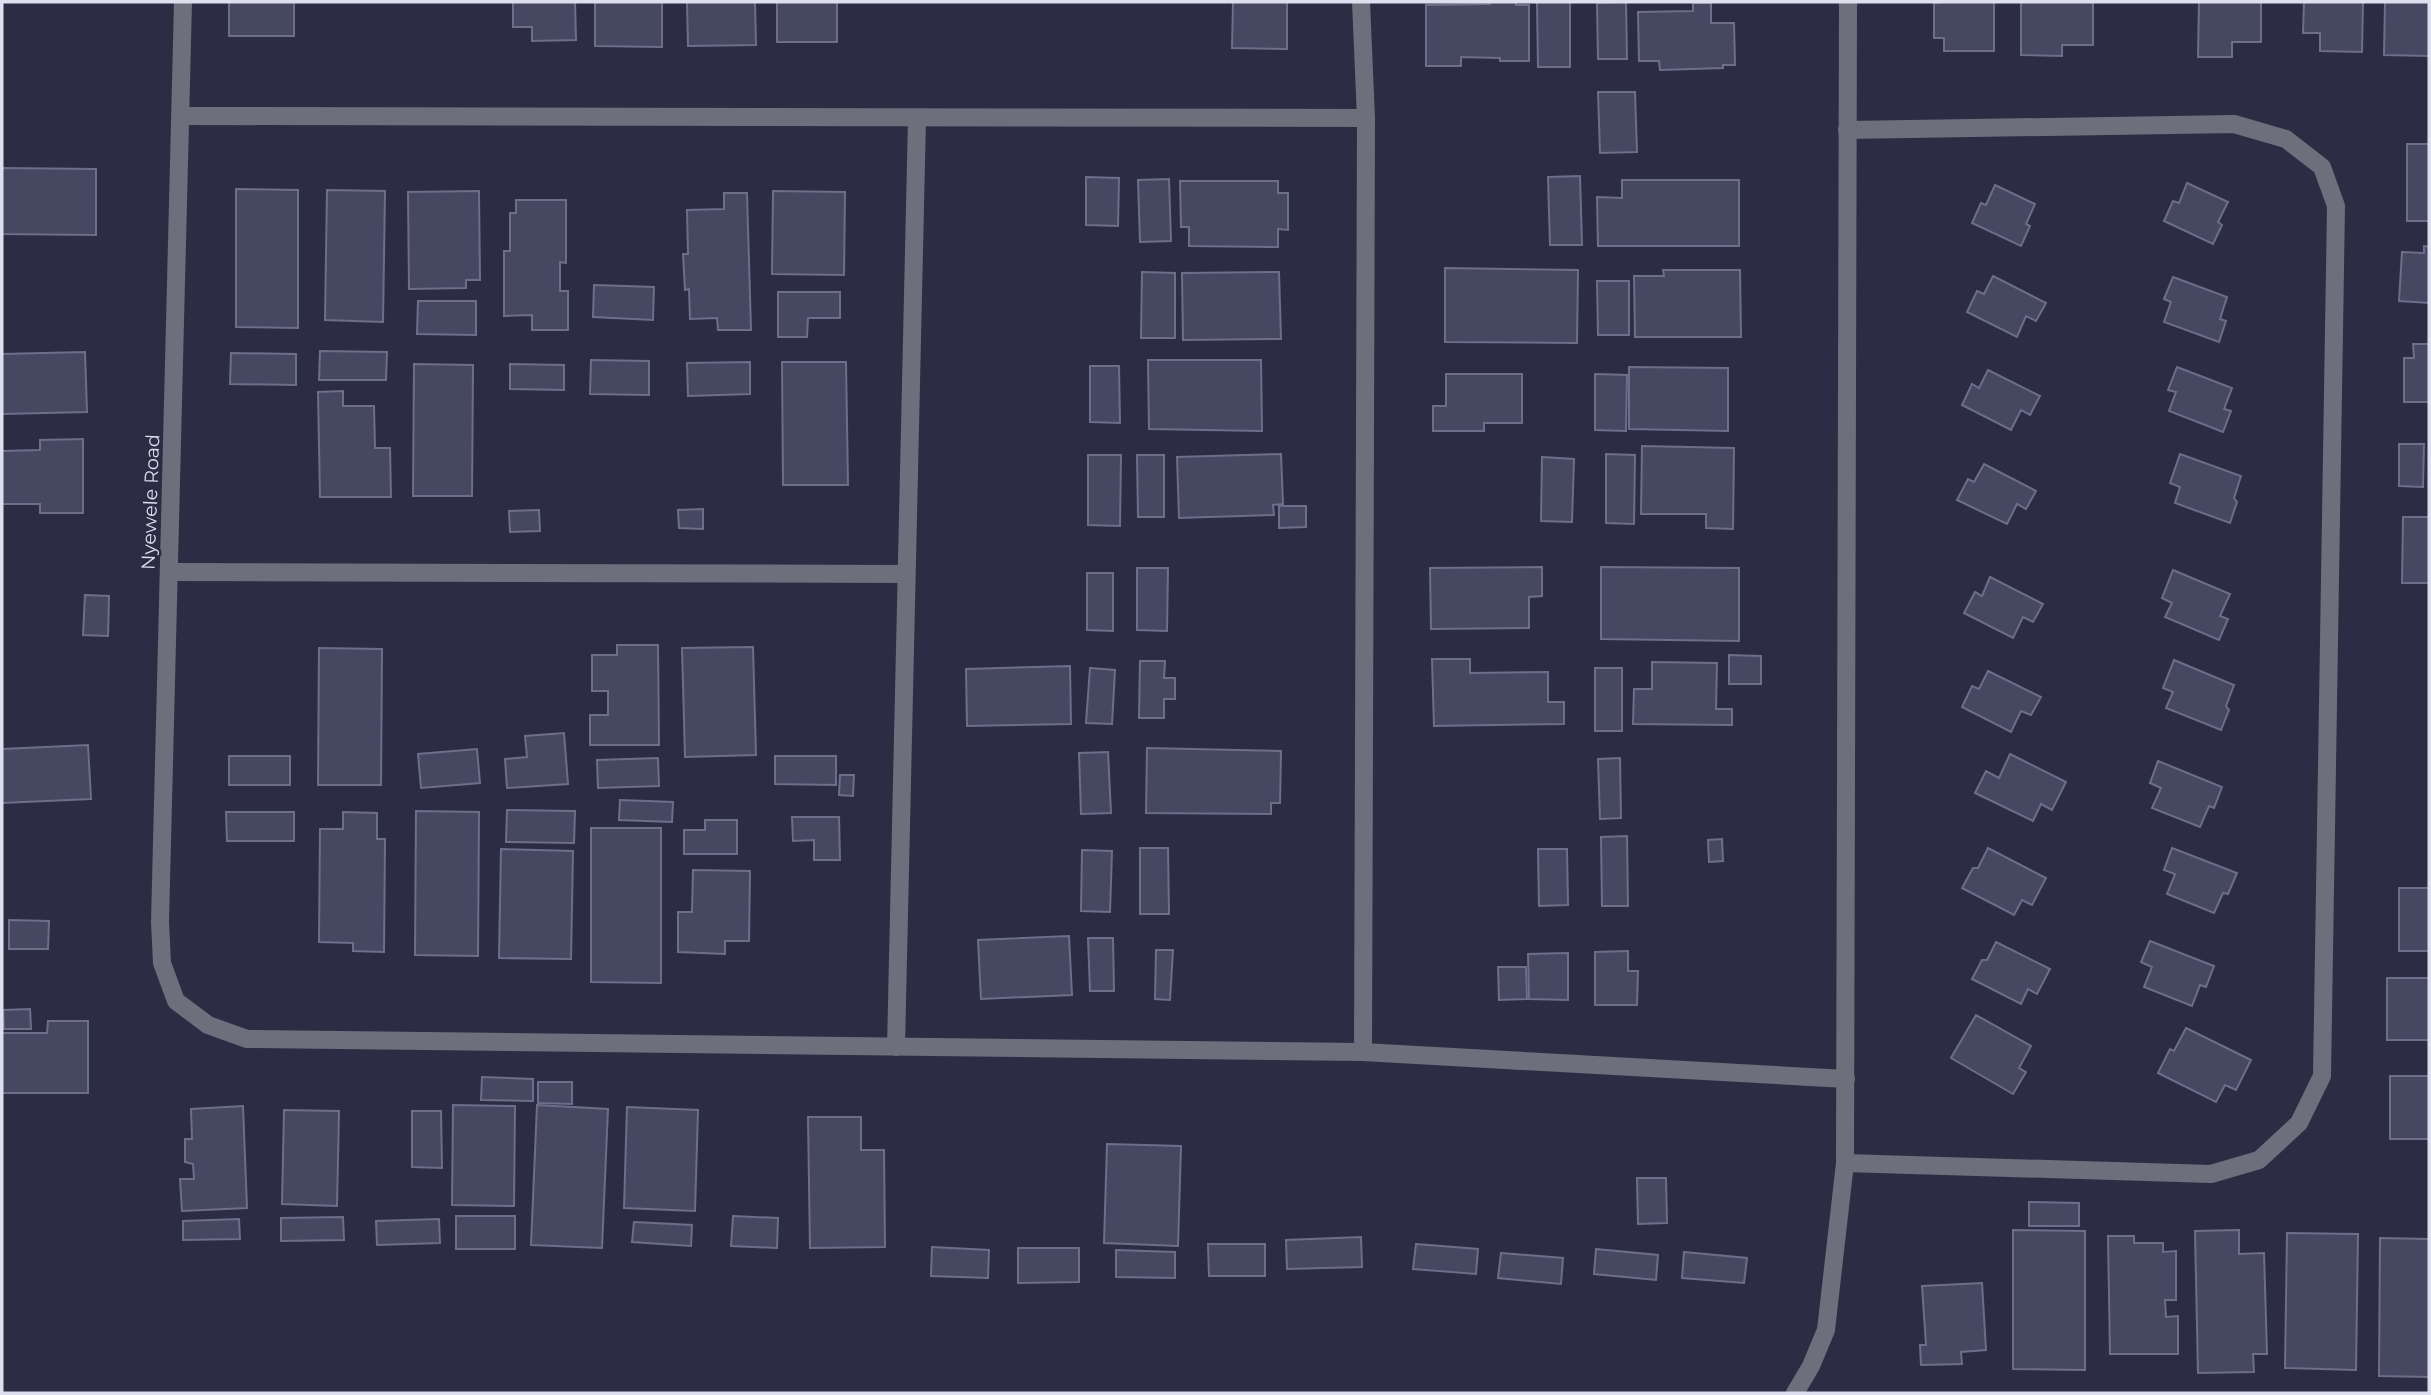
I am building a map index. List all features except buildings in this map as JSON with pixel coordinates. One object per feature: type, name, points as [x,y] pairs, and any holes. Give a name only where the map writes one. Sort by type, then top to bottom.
[{"type":"street","name":"Nyewele Road","points":[[183,2],[160,922],[162,963],[176,1001],[208,1025],[247,1039],[895,1047]]},
{"type":"street","points":[[1361,2],[1366,117],[1363,1052]]},
{"type":"street","points":[[1795,1393],[1811,1366],[1826,1330],[1845,1163],[1847,2]]},
{"type":"street","points":[[182,116],[1366,117]]},
{"type":"street","points":[[917,118],[895,1047],[1363,1052],[1846,1079]]},
{"type":"street","points":[[1845,1163],[2211,1174],[2259,1160],[2299,1123],[2322,1076],[2336,206],[2322,167],[2286,139],[2234,124],[1847,130]]},
{"type":"street","points":[[169,572],[905,574]]}]
